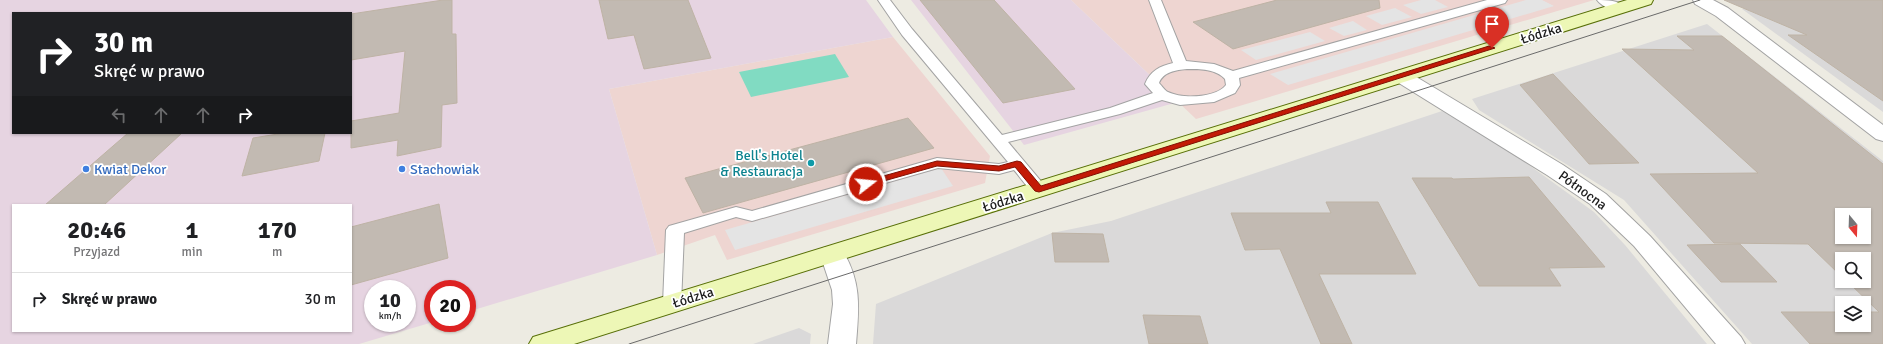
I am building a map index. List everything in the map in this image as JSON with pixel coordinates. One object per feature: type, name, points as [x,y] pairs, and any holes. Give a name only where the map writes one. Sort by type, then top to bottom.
[{"type":"main road","name":"Łódzka","points":[[543,344],[1401,76],[1612,4],[1645,0]]},
{"type":"street","points":[[1701,0],[1722,12],[1883,135]]},
{"type":"street","name":"Północna","points":[[1401,76],[1566,177],[1598,199],[1642,241],[1731,344]]},
{"type":"street","points":[[832,254],[846,290],[842,344]]},
{"type":"lane","points":[[884,0],[907,32],[1039,189]]},
{"type":"lane","points":[[1156,0],[1182,65]]},
{"type":"lane","points":[[1231,76],[1501,0]]},
{"type":"lane","points":[[1182,65],[1208,67],[1220,70],[1231,76],[1233,79],[1233,84],[1229,90],[1212,98],[1180,101],[1162,95],[1152,84],[1155,76],[1162,71],[1182,65]]},
{"type":"lane","points":[[999,140],[1115,111],[1162,95]]},
{"type":"lane","points":[[672,304],[675,230],[736,212],[752,216],[937,163],[999,168],[1017,164]]},
{"type":"shaded area","name":"Stachowiak","points":[[0,0],[866,0],[893,37],[609,89],[657,255],[476,309],[476,280],[424,280],[424,325],[416,327],[416,280],[364,280],[364,332],[399,332],[359,344],[0,344]]},
{"type":"shaded area","points":[[911,0],[1071,0],[1178,102],[1024,145]]},
{"type":"shaded area","points":[[1071,0],[1594,0],[1196,119]]},
{"type":"shaded area","points":[[1421,0],[1435,0],[1448,7],[1421,14],[1403,5]]},
{"type":"shaded area","points":[[1526,0],[1542,0],[1554,6],[1288,85],[1270,74]]},
{"type":"shaded area","points":[[1769,0],[1883,0],[1883,112],[1742,9]]},
{"type":"shaded area","points":[[1395,8],[1412,17],[1382,25],[1366,16]]},
{"type":"shaded area","points":[[1353,21],[1367,30],[1344,36],[1329,28]]},
{"type":"shaded area","points":[[1707,24],[1883,161],[1883,344],[1752,344],[1624,200],[1479,110],[1472,99]]},
{"type":"shaded area","points":[[1310,32],[1325,41],[1256,60],[1241,50]]},
{"type":"shaded area","points":[[893,37],[990,156],[985,183],[727,260],[715,235],[657,255],[609,89]]},
{"type":"shaded area","points":[[1442,111],[1508,150],[1594,212],[1625,245],[1707,344],[873,344],[876,304],[1052,233],[1111,221]]},
{"type":"shaded area","points":[[941,168],[953,186],[735,250],[725,230]]},
{"type":"shaded area","points":[[799,328],[811,334],[810,344],[753,344]]},
{"type":"green space","points":[[835,54],[849,77],[751,97],[739,72]]},
{"type":"building","points":[[443,0],[452,0],[452,34],[456,34],[457,103],[442,105],[441,147],[397,156],[398,140],[351,148],[352,121],[399,113],[405,51],[352,60],[352,14]]},
{"type":"building","points":[[599,0],[688,0],[711,58],[644,69],[634,35],[608,39]]},
{"type":"building","points":[[920,0],[994,0],[1075,89],[1003,103]]},
{"type":"building","points":[[1277,0],[1379,0],[1380,8],[1233,49],[1193,22]]},
{"type":"building","points":[[1724,0],[1883,0],[1883,101],[1788,35],[1807,35]]},
{"type":"building","points":[[1677,36],[1722,36],[1883,164],[1883,344],[1810,344],[1781,312],[1835,312],[1835,332],[1871,332],[1871,312],[1879,312],[1871,304],[1871,296],[1862,296],[1854,288],[1871,288],[1871,252],[1835,252],[1835,270],[1808,244],[1714,243],[1650,174],[1758,173],[1622,49],[1694,50]]},
{"type":"building","points":[[1553,74],[1639,163],[1589,164],[1520,85]]},
{"type":"building","name":"Bell's Hotel & Restauracja","points":[[908,118],[934,148],[703,213],[685,178]]},
{"type":"building","points":[[127,134],[181,134],[105,204],[46,204]]},
{"type":"building","points":[[278,134],[325,134],[319,161],[242,176],[253,138]]},
{"type":"building","points":[[1529,177],[1605,267],[1549,268],[1561,286],[1479,286],[1412,178],[1453,179]]},
{"type":"building","points":[[1326,202],[1378,202],[1416,274],[1319,274],[1352,344],[1321,344],[1280,249],[1245,250],[1231,213],[1331,213]]},
{"type":"building","points":[[439,204],[448,258],[369,280],[364,280],[364,281],[352,285],[352,227]]},
{"type":"building","points":[[1052,233],[1103,234],[1109,262],[1055,262]]},
{"type":"building","points":[[1740,244],[1777,282],[1721,282],[1687,245]]},
{"type":"building","points":[[1143,315],[1200,316],[1208,344],[1149,344]]},
{"type":"tram line","points":[[629,344],[1700,0]]},
{"type":"place","name":"Bell's Hotel & Restauracja","points":[[811,163]]},
{"type":"place","name":"Kwiat Dekor","points":[[86,169]]},
{"type":"place","name":"Stachowiak","points":[[402,169]]},
{"type":"route","points":[[866,184],[937,163],[999,168],[1017,164],[1039,189],[1492,48]]}]
